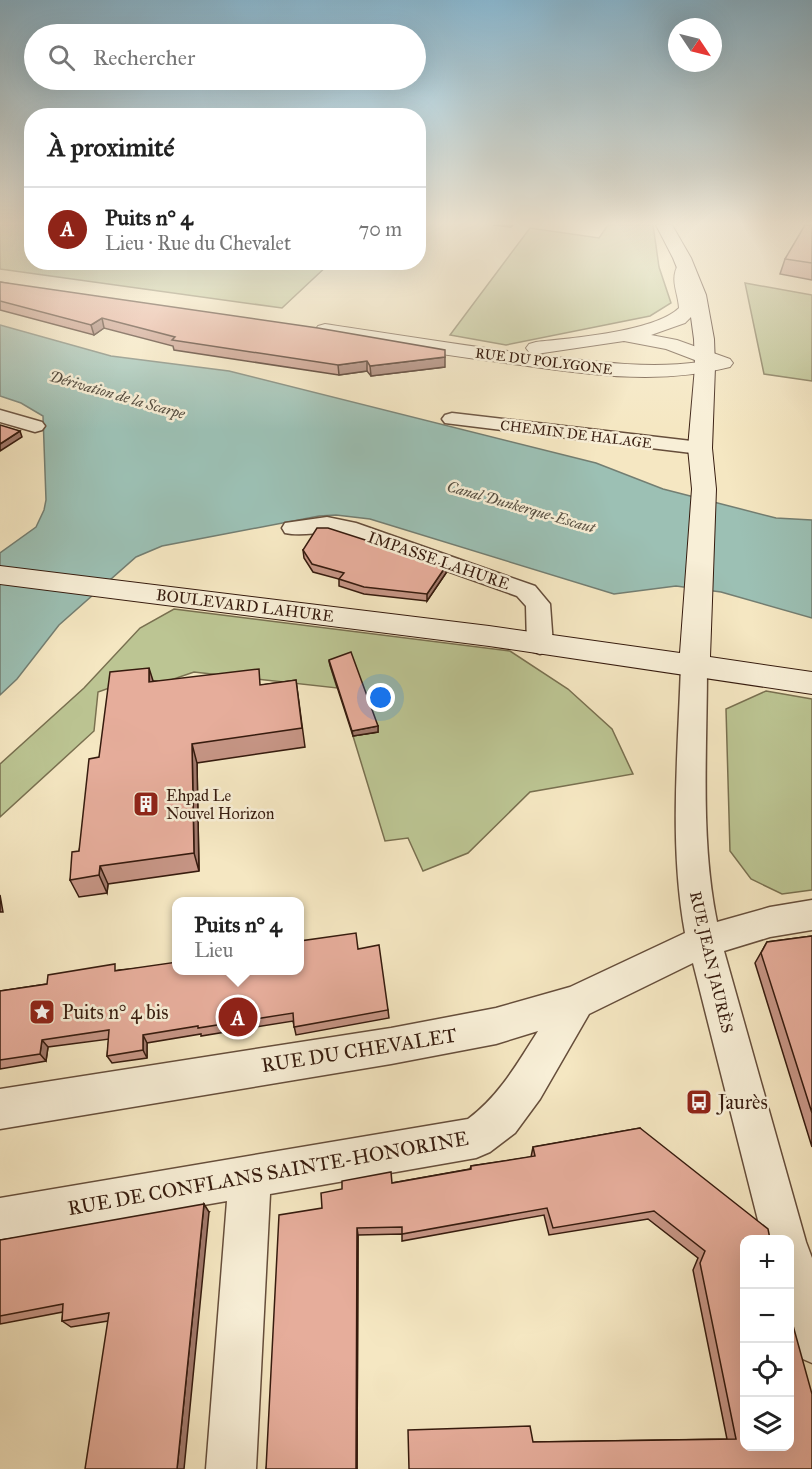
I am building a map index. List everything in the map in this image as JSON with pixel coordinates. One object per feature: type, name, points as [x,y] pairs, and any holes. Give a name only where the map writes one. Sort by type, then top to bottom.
[{"type":"main road","name":"RUE DU POLYGONE","points":[[457,350],[530,349],[614,337],[657,328],[686,314],[688,307],[685,294]]},
{"type":"main road","points":[[695,294],[711,362],[716,431],[704,483]]},
{"type":"main road","points":[[704,483],[700,448],[703,405],[720,329],[710,294]]},
{"type":"main road","name":"RUE DU POLYGONE","points":[[305,327],[457,350],[632,371],[669,373],[711,362]]},
{"type":"main road","name":"RUE DU POLYGONE","points":[[614,337],[661,342],[711,362]]},
{"type":"main road","name":"RUE DU POLYGONE","points":[[632,371],[677,386],[703,405]]},
{"type":"main road","name":"RUE JEAN JAURÈS","points":[[694,658],[704,483]]},
{"type":"main road","name":"BOULEVARD LAHURE","points":[[0,575],[489,636],[694,658]]},
{"type":"main road","points":[[694,658],[812,669]]},
{"type":"main road","points":[[694,658],[812,683]]},
{"type":"street","points":[[0,416],[35,426]]},
{"type":"street","name":"CHEMIN DE HALAGE","points":[[452,419],[700,448]]},
{"type":"street","name":"IMPASSE LAHURE","points":[[294,528],[327,524],[348,528],[526,591],[538,604],[540,640]]},
{"type":"street","name":"RUE JEAN JAURÈS","points":[[694,658],[691,844],[694,890],[704,941],[784,1235]]},
{"type":"street","name":"RUE DU CHEVALET","points":[[0,1109],[437,1038],[496,1026],[576,1002],[704,941],[770,922],[812,915]]},
{"type":"street","name":"RUE DE CONFLANS SAINTE-HONORINE","points":[[0,1219],[476,1138],[501,1119],[526,1085],[576,1002]]},
{"type":"street","points":[[231,1469],[250,1176]]},
{"type":"street","points":[[794,1275],[812,1340]]},
{"type":"green space","points":[[178,294],[297,294],[282,308]]},
{"type":"green space","points":[[481,294],[668,294],[671,303],[650,316],[506,345],[450,335]]},
{"type":"green space","points":[[747,294],[812,295],[812,381],[764,374]]},
{"type":"green space","points":[[174,609],[510,651],[568,689],[612,729],[633,774],[530,792],[468,853],[423,871],[408,838],[385,841],[353,736],[377,732],[354,666],[329,662],[337,688],[194,672],[162,683],[112,687],[98,692],[94,731],[0,817],[0,764],[84,688],[140,628]]},
{"type":"green space","points":[[766,691],[812,699],[812,890],[782,894],[751,879],[730,851],[726,709]]},
{"type":"water","points":[[0,325],[111,356],[229,371],[596,463],[663,489],[776,518],[812,520],[812,618],[721,592],[676,586],[614,594],[370,519],[336,515],[319,516],[162,546],[136,557],[59,625],[17,679],[0,695],[0,553],[36,527],[46,500],[43,416],[21,403],[0,396]]},
{"type":"building","points":[[0,294],[80,294],[318,328],[445,350],[445,357],[370,366],[367,361],[338,365],[172,340],[175,337],[102,318],[91,325],[0,301]]},
{"type":"building","points":[[0,425],[20,431],[0,444]]},
{"type":"building","points":[[317,528],[328,528],[446,566],[427,594],[364,587],[339,579],[344,573],[312,564],[303,550]]},
{"type":"building","points":[[351,652],[378,726],[352,731],[329,660]]},
{"type":"building","name":"Ehpad Le Nouvel Horizon","points":[[149,668],[149,682],[259,669],[260,685],[296,680],[302,728],[192,744],[194,853],[100,866],[99,875],[70,880],[72,852],[79,851],[89,759],[99,757],[110,672]]},
{"type":"building","points":[[356,933],[358,949],[379,945],[388,1010],[294,1027],[293,1013],[143,1035],[143,1050],[107,1056],[109,1030],[42,1040],[40,1054],[0,1060],[0,991],[47,984],[48,975],[115,964],[115,971],[172,963],[172,975],[304,975],[304,940]]},
{"type":"building","points":[[812,936],[812,1113],[761,953],[767,942]]},
{"type":"building","points":[[640,1128],[768,1229],[769,1235],[740,1235],[740,1451],[794,1451],[794,1329],[812,1394],[812,1469],[409,1469],[408,1430],[530,1426],[533,1442],[736,1439],[700,1263],[705,1251],[654,1211],[553,1228],[547,1208],[402,1234],[402,1227],[357,1228],[356,1469],[266,1469],[279,1215],[322,1208],[321,1193],[342,1189],[342,1181],[391,1172],[392,1183],[471,1169],[471,1166],[535,1156],[533,1147]]},
{"type":"building","points":[[204,1204],[177,1469],[85,1469],[109,1313],[62,1321],[63,1304],[0,1316],[0,1240]]},
{"type":"place","name":"Ehpad Le Nouvel Horizon","points":[[146,804]]},
{"type":"place","name":"Puits n° 4 bis","points":[[42,1012]]},
{"type":"place","name":"Puits n° 4","points":[[238,1017]]},
{"type":"place","name":"Jaurès","points":[[699,1102]]},
{"type":"water label","name":"Dérivation de la Scarpe","points":[[117,395]]},
{"type":"water label","name":"Canal Dunkerque-Escaut","points":[[521,507]]}]
